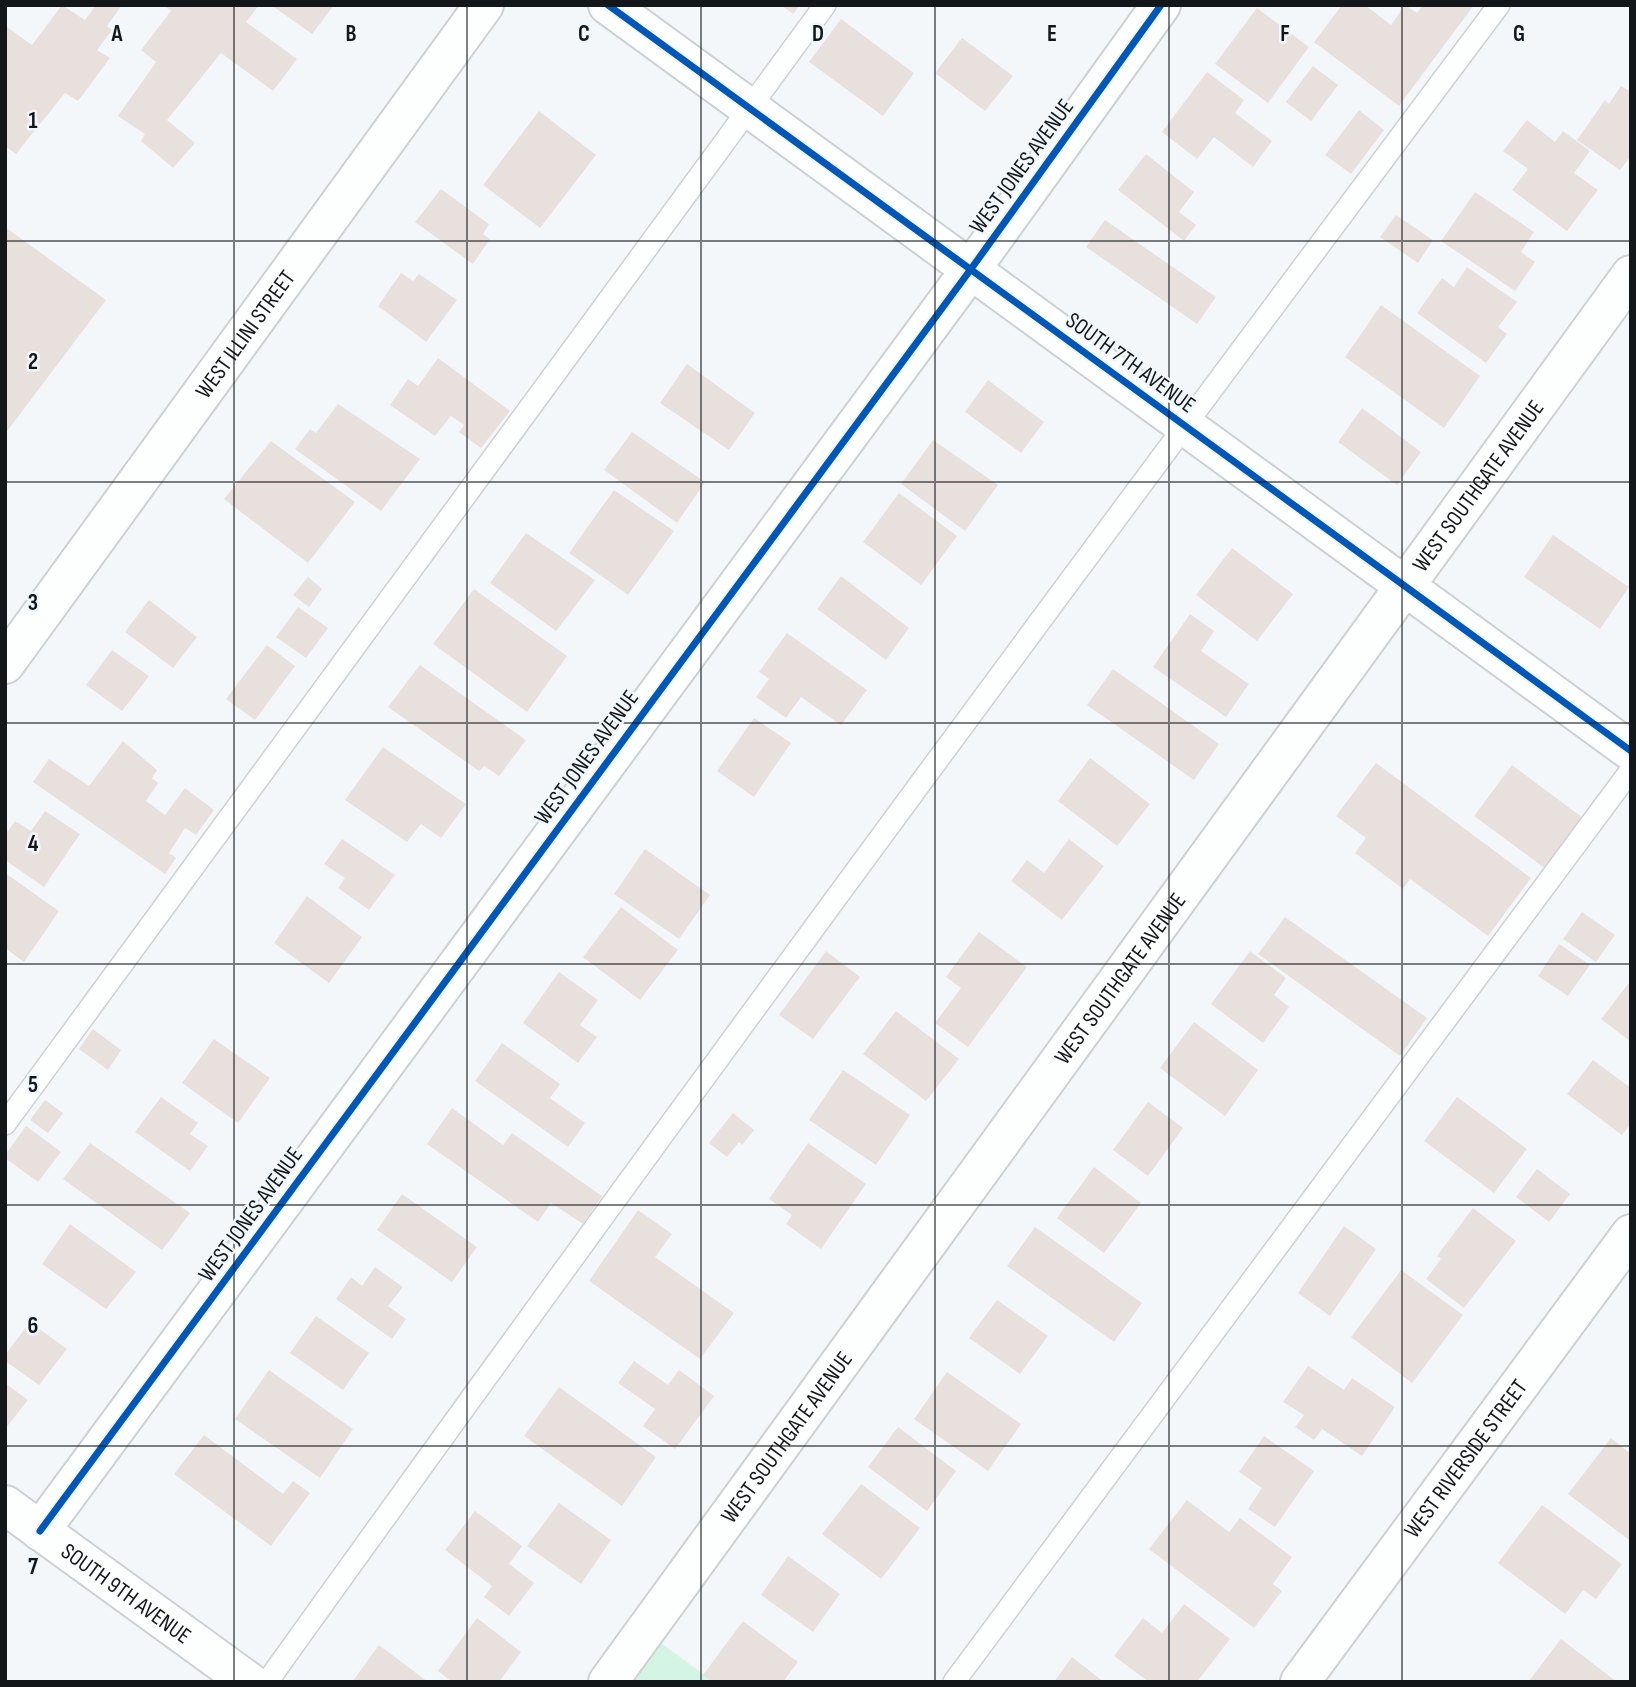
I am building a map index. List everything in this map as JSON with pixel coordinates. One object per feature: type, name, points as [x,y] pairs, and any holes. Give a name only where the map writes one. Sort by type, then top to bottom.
[{"type":"street","name":"WEST ILLINI STREET","points":[[5,664],[484,5]]},
{"type":"street","name":"SOUTH 7TH AVENUE","points":[[608,5],[1631,751]]},
{"type":"street","name":"WEST JONES AVENUE","points":[[40,1531],[971,269],[1161,5]]},
{"type":"street","name":"WEST SOUTHGATE AVENUE","points":[[608,1682],[1631,275]]},
{"type":"street","name":"WEST RIVERSIDE STREET","points":[[1300,1682],[1631,1234]]},
{"type":"street","name":"SOUTH 9TH AVENUE","points":[[5,1505],[249,1682]]},
{"type":"lane","points":[[5,1124],[825,5]]},
{"type":"lane","points":[[267,1682],[502,1354],[1185,425],[1499,5]]},
{"type":"lane","points":[[954,1682],[1631,770]]},
{"type":"green space","points":[[661,1643],[714,1682],[633,1682]]},
{"type":"building","points":[[62,5],[85,20],[96,5],[122,5],[107,26],[112,30],[97,50],[110,58],[78,101],[65,93],[16,154],[5,146],[5,29],[7,27],[32,45]]},
{"type":"building","points":[[164,5],[259,5],[246,22],[297,59],[273,91],[221,53],[167,120],[195,143],[173,168],[141,141],[145,134],[118,116],[156,62],[141,50],[171,11]]},
{"type":"building","points":[[271,5],[334,5],[312,34]]},
{"type":"building","points":[[781,5],[800,5],[793,14]]},
{"type":"building","points":[[1342,5],[1365,5],[1391,25],[1405,5],[1417,13],[1423,5],[1474,5],[1399,106],[1314,42]]},
{"type":"building","points":[[1257,8],[1309,47],[1268,103],[1215,64]]},
{"type":"building","points":[[841,19],[914,73],[883,116],[809,62]]},
{"type":"building","points":[[962,38],[1013,76],[985,111],[935,73]]},
{"type":"building","points":[[1313,66],[1338,85],[1311,121],[1286,102]]},
{"type":"building","points":[[1207,72],[1244,100],[1235,113],[1272,141],[1253,167],[1214,137],[1197,159],[1162,132]]},
{"type":"building","points":[[1621,86],[1631,92],[1631,156],[1620,170],[1577,140],[1605,100],[1609,104]]},
{"type":"building","points":[[1359,110],[1384,130],[1351,174],[1325,155]]},
{"type":"building","points":[[539,111],[596,155],[540,228],[483,185]]},
{"type":"building","points":[[1527,120],[1555,142],[1563,131],[1590,151],[1574,173],[1598,190],[1567,231],[1512,190],[1528,169],[1503,151]]},
{"type":"building","points":[[1146,154],[1194,192],[1179,212],[1196,225],[1184,241],[1118,190]]},
{"type":"building","points":[[441,189],[489,224],[483,234],[490,239],[473,264],[415,222]]},
{"type":"building","points":[[1475,192],[1534,232],[1521,252],[1535,262],[1515,291],[1441,241]]},
{"type":"building","points":[[1396,215],[1433,240],[1418,263],[1380,237]]},
{"type":"building","points":[[1105,220],[1216,297],[1197,324],[1086,247]]},
{"type":"building","points":[[5,227],[106,300],[5,434]]},
{"type":"building","points":[[1467,267],[1517,302],[1498,327],[1507,334],[1486,363],[1417,313],[1442,278],[1454,287]]},
{"type":"building","points":[[401,273],[413,281],[419,274],[457,300],[426,342],[378,306]]},
{"type":"building","points":[[1381,305],[1480,376],[1444,428],[1345,357]]},
{"type":"building","points":[[438,358],[510,411],[481,448],[459,432],[464,425],[451,416],[435,436],[390,405],[408,379],[418,386]]},
{"type":"building","points":[[687,364],[755,413],[729,450],[660,403]]},
{"type":"building","points":[[988,380],[1044,422],[1021,453],[965,412]]},
{"type":"building","points":[[338,404],[420,459],[381,511],[295,449],[310,429],[316,433]]},
{"type":"building","points":[[1362,408],[1421,452],[1397,485],[1338,442]]},
{"type":"building","points":[[632,432],[705,482],[677,523],[604,470]]},
{"type":"building","points":[[933,440],[998,485],[965,531],[901,484]]},
{"type":"building","points":[[271,441],[355,502],[308,563],[224,499]]},
{"type":"building","points":[[614,490],[674,531],[628,595],[569,553]]},
{"type":"building","points":[[899,493],[957,536],[921,585],[863,542]]},
{"type":"building","points":[[526,533],[595,580],[556,631],[490,583]]},
{"type":"building","points":[[1553,535],[1629,587],[1600,629],[1524,577]]},
{"type":"building","points":[[1232,548],[1293,594],[1257,641],[1196,595]]},
{"type":"building","points":[[841,576],[909,628],[886,660],[817,609]]},
{"type":"building","points":[[308,577],[322,589],[309,607],[293,595]]},
{"type":"building","points":[[474,589],[567,656],[527,712],[433,644]]},
{"type":"building","points":[[149,600],[197,637],[173,668],[125,632]]},
{"type":"building","points":[[298,607],[328,628],[306,658],[276,637]]},
{"type":"building","points":[[1190,614],[1214,631],[1201,651],[1249,684],[1226,717],[1153,667]]},
{"type":"building","points":[[787,633],[867,690],[841,725],[801,697],[786,718],[756,697],[769,679],[759,672]]},
{"type":"building","points":[[267,645],[295,666],[255,720],[226,699]]},
{"type":"building","points":[[112,650],[149,676],[122,711],[86,685]]},
{"type":"building","points":[[420,665],[526,740],[499,776],[484,766],[479,771],[388,707]]},
{"type":"building","points":[[1113,669],[1219,744],[1194,780],[1087,705]]},
{"type":"building","points":[[754,718],[791,743],[754,797],[717,771]]},
{"type":"building","points":[[123,741],[157,770],[152,778],[158,783],[146,801],[165,815],[185,788],[214,810],[196,835],[185,828],[169,853],[176,858],[165,874],[33,782],[49,759],[89,786]]},
{"type":"building","points":[[383,747],[466,804],[441,838],[421,824],[407,842],[345,800]]},
{"type":"building","points":[[1090,758],[1150,804],[1117,846],[1058,801]]},
{"type":"building","points":[[1376,763],[1531,878],[1488,936],[1410,879],[1403,889],[1355,853],[1366,838],[1336,816]]},
{"type":"building","points":[[1512,765],[1587,821],[1550,872],[1474,816]]},
{"type":"building","points":[[45,811],[80,834],[44,887],[5,860],[5,835],[15,821],[31,831]]},
{"type":"building","points":[[342,839],[395,875],[369,910],[338,888],[345,878],[324,864]]},
{"type":"building","points":[[1069,839],[1104,866],[1062,920],[1011,881],[1027,860],[1044,873]]},
{"type":"building","points":[[645,849],[710,895],[679,939],[614,894]]},
{"type":"building","points":[[5,873],[59,911],[24,962],[5,948]]},
{"type":"building","points":[[307,896],[362,937],[329,983],[274,943]]},
{"type":"building","points":[[621,907],[678,950],[640,1000],[583,957]]},
{"type":"building","points":[[1582,912],[1615,935],[1596,962],[1563,939]]},
{"type":"building","points":[[1285,917],[1427,1018],[1400,1056],[1258,954]]},
{"type":"building","points":[[979,932],[1027,967],[968,1047],[935,1023],[961,988],[946,977]]},
{"type":"building","points":[[1559,944],[1590,965],[1568,996],[1538,976]]},
{"type":"building","points":[[826,951],[860,977],[813,1039],[779,1015]]},
{"type":"building","points":[[1250,951],[1286,978],[1274,995],[1289,1007],[1263,1043],[1211,1004]]},
{"type":"building","points":[[559,972],[598,1000],[580,1025],[597,1037],[578,1063],[523,1023]]},
{"type":"building","points":[[1628,984],[1631,986],[1631,1042],[1601,1019]]},
{"type":"building","points":[[896,1011],[959,1059],[926,1101],[863,1054]]},
{"type":"building","points":[[1194,1022],[1258,1070],[1225,1116],[1160,1068]]},
{"type":"building","points":[[93,1029],[121,1050],[108,1070],[79,1049]]},
{"type":"building","points":[[214,1039],[270,1078],[238,1123],[182,1083]]},
{"type":"building","points":[[502,1043],[560,1084],[550,1098],[585,1123],[568,1147],[475,1081]]},
{"type":"building","points":[[1593,1060],[1631,1088],[1631,1123],[1622,1135],[1567,1094]]},
{"type":"building","points":[[843,1070],[910,1115],[876,1165],[809,1120]]},
{"type":"building","points":[[161,1097],[198,1123],[190,1134],[208,1146],[190,1171],[135,1132]]},
{"type":"building","points":[[1457,1097],[1527,1149],[1494,1193],[1424,1141]]},
{"type":"building","points":[[45,1100],[63,1113],[48,1133],[30,1120]]},
{"type":"building","points":[[1148,1102],[1183,1128],[1148,1176],[1113,1150]]},
{"type":"building","points":[[452,1108],[503,1145],[512,1133],[602,1196],[583,1224],[551,1203],[538,1222],[427,1144]]},
{"type":"building","points":[[733,1113],[754,1130],[742,1145],[739,1142],[727,1157],[709,1143]]},
{"type":"building","points":[[26,1126],[61,1152],[38,1182],[5,1158]]},
{"type":"building","points":[[90,1143],[190,1213],[162,1250],[63,1179]]},
{"type":"building","points":[[808,1143],[866,1184],[821,1249],[786,1224],[792,1215],[769,1199]]},
{"type":"building","points":[[1094,1167],[1141,1203],[1104,1253],[1057,1218]]},
{"type":"building","points":[[1537,1169],[1570,1194],[1549,1222],[1516,1197]]},
{"type":"building","points":[[402,1194],[477,1247],[452,1282],[377,1230]]},
{"type":"building","points":[[1473,1208],[1516,1241],[1464,1308],[1426,1279],[1441,1259],[1437,1256]]},
{"type":"building","points":[[638,1210],[672,1234],[655,1257],[734,1313],[700,1359],[589,1281]]},
{"type":"building","points":[[70,1224],[136,1272],[106,1309],[42,1264]]},
{"type":"building","points":[[1344,1226],[1376,1249],[1330,1316],[1298,1293]]},
{"type":"building","points":[[1035,1227],[1142,1303],[1114,1342],[1007,1266]]},
{"type":"building","points":[[375,1267],[403,1287],[388,1306],[406,1319],[392,1339],[336,1299],[351,1277],[362,1286]]},
{"type":"building","points":[[1401,1270],[1463,1315],[1412,1383],[1351,1337]]},
{"type":"building","points":[[997,1300],[1048,1336],[1020,1374],[969,1338]]},
{"type":"building","points":[[316,1316],[369,1353],[343,1390],[290,1353]]},
{"type":"building","points":[[30,1322],[67,1349],[39,1385],[5,1361],[5,1355]]},
{"type":"building","points":[[634,1361],[668,1385],[679,1370],[714,1396],[675,1449],[643,1426],[655,1409],[618,1383]]},
{"type":"building","points":[[1308,1366],[1344,1390],[1352,1378],[1395,1407],[1362,1456],[1322,1429],[1314,1440],[1295,1427],[1304,1415],[1283,1402]]},
{"type":"building","points":[[269,1370],[353,1429],[320,1478],[235,1419]]},
{"type":"building","points":[[947,1372],[1021,1424],[988,1471],[914,1419]]},
{"type":"building","points":[[5,1383],[28,1400],[5,1429]]},
{"type":"building","points":[[559,1387],[656,1457],[622,1506],[524,1436]]},
{"type":"building","points":[[898,1427],[956,1471],[927,1511],[868,1467]]},
{"type":"building","points":[[204,1435],[283,1494],[293,1481],[310,1493],[271,1546],[174,1474]]},
{"type":"building","points":[[1264,1436],[1314,1471],[1275,1527],[1248,1509],[1262,1488],[1239,1472]]},
{"type":"building","points":[[1611,1438],[1631,1454],[1629,1540],[1568,1494]]},
{"type":"building","points":[[861,1484],[920,1528],[881,1579],[822,1534]]},
{"type":"building","points":[[1187,1500],[1229,1532],[1240,1518],[1292,1557],[1273,1584],[1282,1591],[1254,1628],[1149,1549]]},
{"type":"building","points":[[559,1503],[611,1540],[581,1584],[527,1546]]},
{"type":"building","points":[[1542,1505],[1622,1564],[1596,1599],[1583,1590],[1565,1614],[1498,1563]]},
{"type":"building","points":[[475,1511],[522,1546],[509,1564],[534,1583],[509,1616],[484,1597],[492,1586],[445,1550]]},
{"type":"building","points":[[788,1556],[840,1594],[813,1632],[761,1595]]},
{"type":"building","points":[[1184,1604],[1230,1639],[1197,1682],[1149,1682],[1114,1656],[1143,1618],[1162,1633]]},
{"type":"building","points":[[477,1618],[521,1652],[499,1682],[452,1682],[438,1671]]},
{"type":"building","points":[[743,1621],[798,1662],[783,1682],[712,1682],[703,1675]]},
{"type":"building","points":[[1561,1639],[1617,1682],[1528,1682]]},
{"type":"building","points":[[379,1645],[428,1682],[352,1682]]},
{"type":"building","points":[[1072,1657],[1104,1682],[1054,1682]]},
{"type":"cycle path","points":[[608,5],[1631,751]]},
{"type":"cycle path","points":[[40,1531],[971,269],[1161,5]]}]
